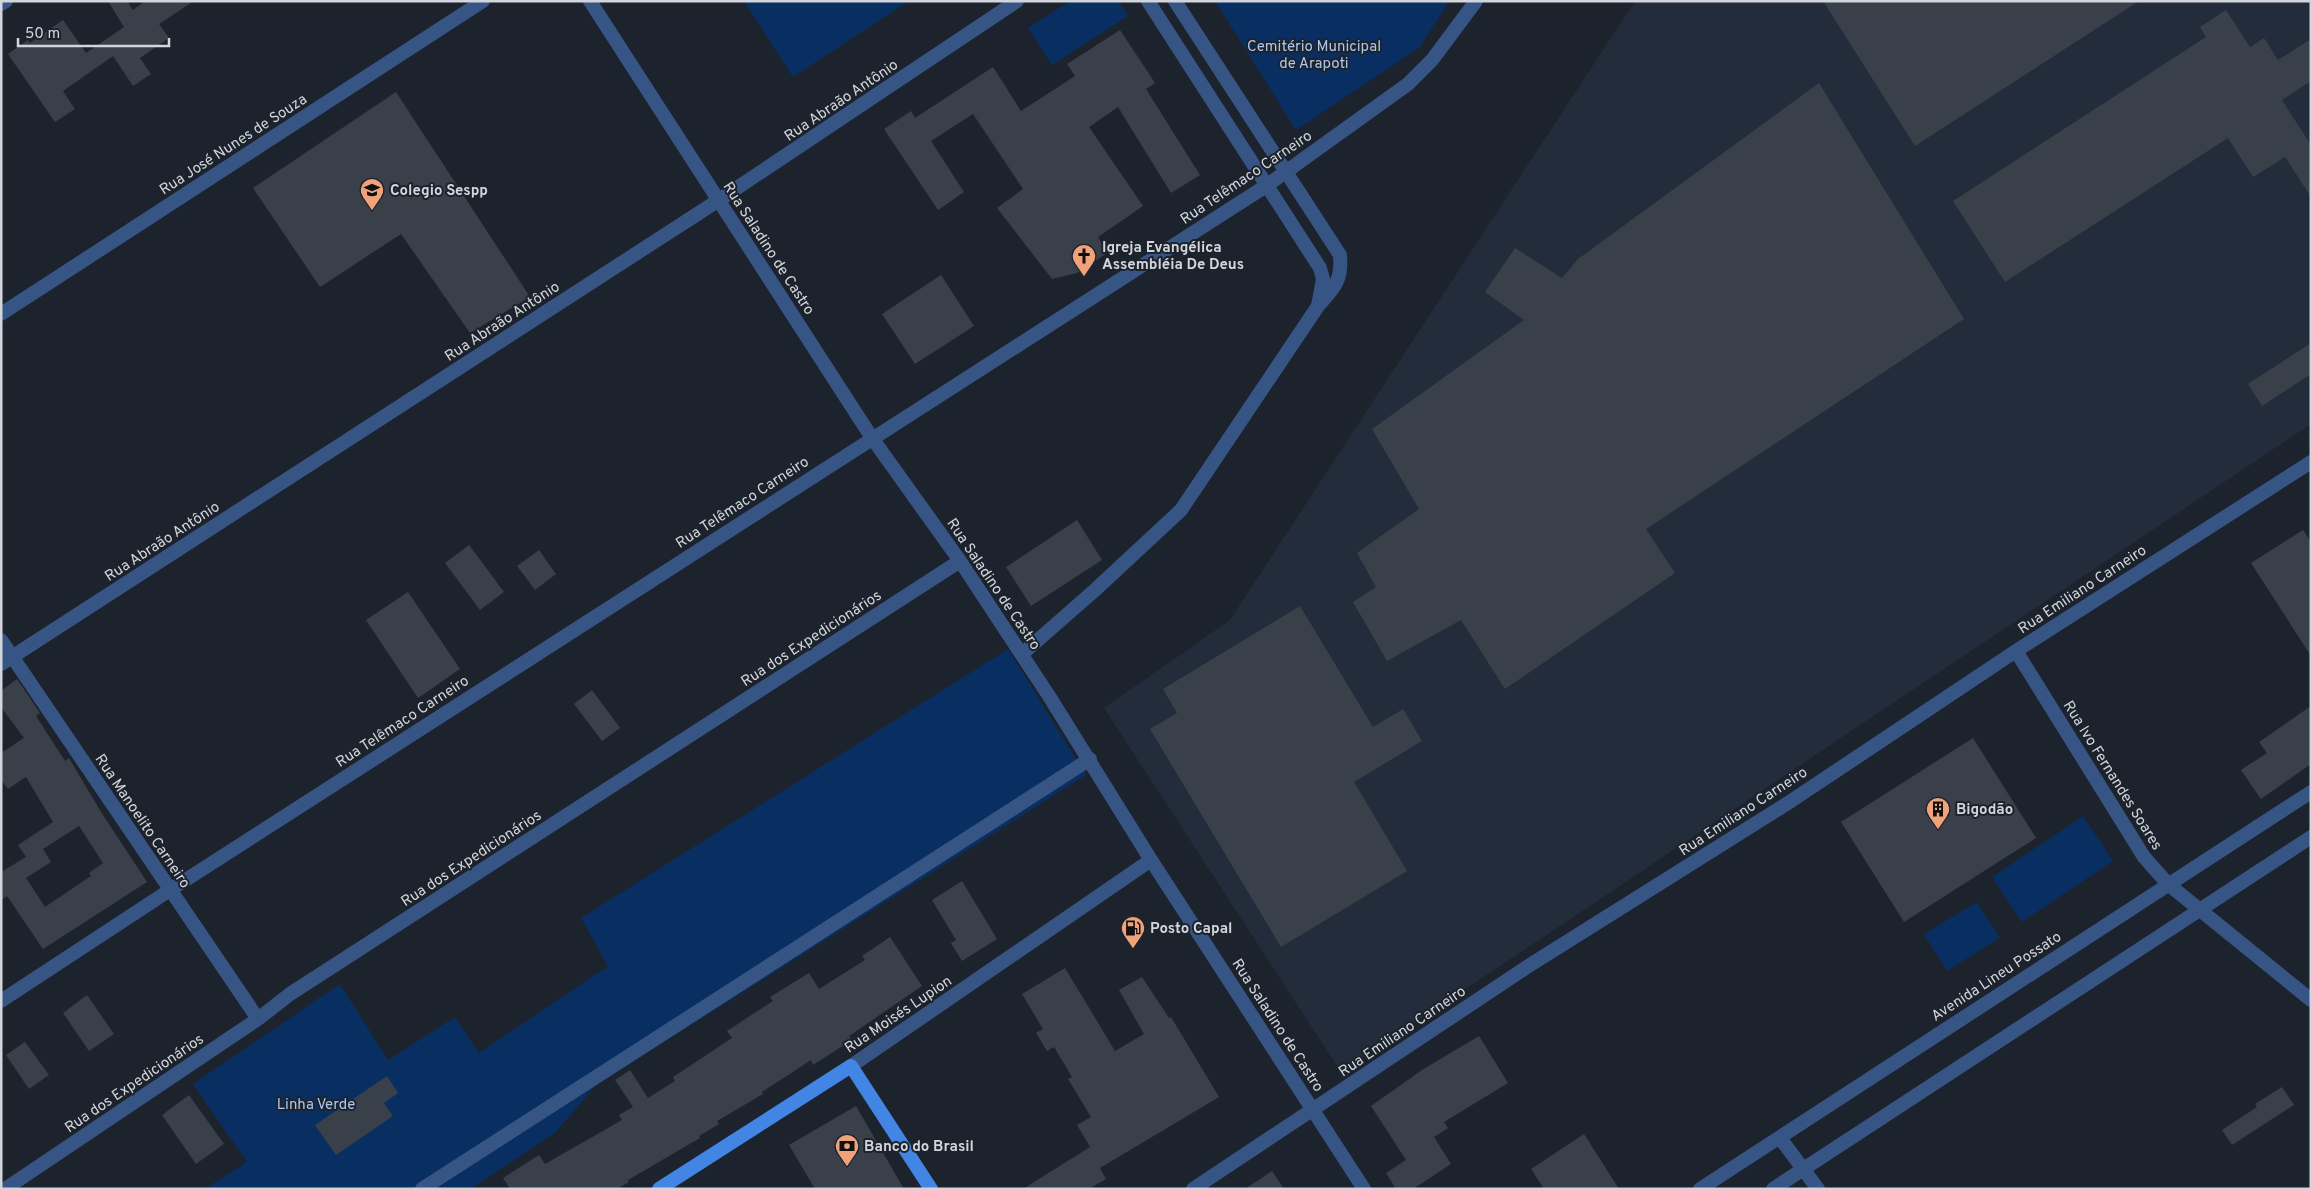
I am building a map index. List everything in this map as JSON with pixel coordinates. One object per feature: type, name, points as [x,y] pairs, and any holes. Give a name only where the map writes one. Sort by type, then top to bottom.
[{"type":"main road","name":"Rua Moisés Lupion","points":[[659,1189],[851,1066]]},
{"type":"main road","points":[[851,1066],[930,1189]]},
{"type":"street","points":[[1,4],[6,1]]},
{"type":"street","name":"Rua José Nunes de Souza","points":[[1,314],[483,1]]},
{"type":"street","name":"Rua Saladino de Castro","points":[[590,1],[872,438],[960,561],[1022,654],[1364,1189]]},
{"type":"street","name":"Rua Abraão Antônio","points":[[7,660],[719,200],[1017,1]]},
{"type":"street","points":[[1148,1],[1320,268],[1323,279],[1318,306]]},
{"type":"street","points":[[1022,654],[1095,590],[1181,510],[1318,306],[1333,289],[1341,272],[1340,254],[1175,1]]},
{"type":"street","name":"Rua Telêmaco Carneiro","points":[[1,1001],[170,890],[1266,186],[1408,84],[1432,60],[1476,1]]},
{"type":"street","name":"Rua Emiliano Carneiro","points":[[1193,1189],[1530,965],[1788,802],[2016,651],[2311,462]]},
{"type":"street","name":"Rua dos Expedicionários","points":[[5,1189],[258,1019],[298,989],[960,561]]},
{"type":"street","name":"Rua Manoelito Carneiro","points":[[1,640],[7,660],[170,890],[258,1019]]},
{"type":"street","name":"Rua Ivo Fernandes Soares","points":[[2016,651],[2144,857],[2168,884],[2263,963],[2311,1000]]},
{"type":"street","points":[[422,1189],[1090,759]]},
{"type":"street","name":"Avenida Lineu Possato","points":[[1700,1189],[2311,792]]},
{"type":"street","points":[[1773,1189],[2311,837]]},
{"type":"street","name":"Rua Moisés Lupion","points":[[851,1066],[1152,860]]},
{"type":"street","points":[[1780,1138],[1805,1169],[1818,1189]]},
{"type":"shaded area","points":[[1635,1],[2311,1],[2311,424],[1341,1072],[1104,708],[1230,620]]},
{"type":"green space","points":[[744,1],[909,1],[793,77]]},
{"type":"green space","points":[[1070,1],[1118,1],[1128,16],[1052,65],[1028,28]]},
{"type":"green space","name":"Cemitério Municipal de Arapoti","points":[[1215,1],[1449,1],[1420,47],[1296,130]]},
{"type":"green space","name":"Linha Verde","points":[[1008,649],[1086,775],[596,1085],[555,1133],[470,1189],[205,1189],[247,1162],[193,1084],[340,984],[388,1060],[455,1017],[479,1053],[608,966],[581,918]]},
{"type":"green space","points":[[2083,816],[2113,861],[2022,922],[1992,877]]},
{"type":"green space","points":[[1977,902],[2000,938],[1947,971],[1924,934]]},
{"type":"building","points":[[108,1],[127,1],[133,10],[145,1],[194,1],[159,24],[169,38],[140,58],[151,74],[133,86],[113,56],[63,91],[75,109],[55,122],[8,54],[28,40],[30,43],[63,20],[86,53],[124,27]]},
{"type":"building","points":[[1823,1],[2139,1],[1915,146]]},
{"type":"building","points":[[2226,10],[2250,47],[2264,38],[2278,60],[2311,39],[2311,81],[2282,100],[2311,145],[2311,197],[2285,157],[2253,177],[2228,138],[2005,282],[1953,201],[2206,37],[2200,27]]},
{"type":"building","points":[[1120,30],[1155,83],[1146,89],[1200,175],[1171,193],[1118,107],[1089,127],[1143,206],[1098,237],[1107,253],[1077,273],[1052,279],[997,208],[1023,189],[973,114],[931,141],[964,192],[938,210],[884,129],[911,111],[915,118],[993,67],[1021,111],[1075,76],[1067,64]]},
{"type":"building","points":[[1819,83],[1964,319],[1646,529],[1675,573],[1505,689],[1461,620],[1387,661],[1353,602],[1376,587],[1357,553],[1419,509],[1372,429],[1524,320],[1485,292],[1515,248],[1562,278],[1578,259]]},
{"type":"building","name":"Colegio Sespp","points":[[396,92],[530,297],[470,333],[401,234],[320,287],[253,188]]},
{"type":"building","points":[[941,275],[974,326],[915,364],[882,314]]},
{"type":"building","points":[[2311,343],[2311,374],[2262,406],[2248,384]]},
{"type":"building","points":[[1077,520],[1102,560],[1031,606],[1006,567]]},
{"type":"building","points":[[2303,530],[2311,542],[2311,656],[2251,563]]},
{"type":"building","points":[[469,545],[504,592],[480,610],[445,563]]},
{"type":"building","points":[[539,550],[556,574],[535,590],[517,566]]},
{"type":"building","points":[[408,592],[460,669],[418,698],[366,620]]},
{"type":"building","points":[[1300,606],[1373,727],[1403,709],[1422,741],[1354,782],[1407,871],[1281,947],[1150,729],[1177,713],[1163,689]]},
{"type":"building","points":[[17,679],[40,713],[36,716],[65,761],[69,758],[101,812],[147,882],[43,949],[7,896],[1,900],[1,872],[26,857],[18,845],[53,822],[26,777],[8,789],[1,780],[1,753],[24,738],[1,707],[1,691]],"holes":[[[79,826],[103,863],[89,873],[91,876],[45,907],[26,878],[51,862],[43,849]]]},
{"type":"building","points":[[592,690],[620,728],[602,741],[574,704]]},
{"type":"building","points":[[2311,706],[2311,764],[2261,799],[2241,770],[2267,753],[2259,742]]},
{"type":"building","name":"Bigodão","points":[[1973,738],[2036,838],[1904,922],[1841,822]]},
{"type":"building","points":[[962,881],[997,939],[962,961],[951,943],[956,940],[932,900]]},
{"type":"building","points":[[890,937],[922,986],[849,1036],[852,1040],[813,1065],[811,1060],[762,1092],[763,1094],[717,1121],[719,1124],[699,1136],[700,1138],[628,1180],[629,1182],[617,1189],[510,1189],[503,1178],[539,1155],[545,1164],[622,1120],[619,1115],[633,1107],[615,1080],[630,1070],[648,1098],[675,1081],[673,1077],[732,1038],[727,1031],[773,1001],[770,997],[809,973],[819,989],[865,960],[862,956]]},
{"type":"building","points":[[1065,968],[1115,1051],[1144,1034],[1119,990],[1142,977],[1169,1018],[1171,1017],[1219,1097],[1100,1168],[1106,1179],[1089,1189],[1023,1189],[1090,1147],[1077,1125],[1091,1117],[1068,1079],[1072,1077],[1054,1047],[1047,1051],[1036,1033],[1043,1029],[1022,994]]},
{"type":"building","points":[[87,995],[114,1034],[89,1051],[63,1013]]},
{"type":"building","points":[[1479,1036],[1508,1083],[1444,1122],[1448,1128],[1434,1137],[1451,1164],[1413,1189],[1396,1189],[1386,1173],[1406,1160],[1371,1106],[1422,1070]]},
{"type":"building","points":[[25,1042],[49,1075],[29,1089],[6,1055]]},
{"type":"building","points":[[387,1076],[398,1093],[384,1103],[393,1116],[336,1155],[315,1125]]},
{"type":"building","points":[[2282,1087],[2294,1105],[2232,1145],[2222,1130],[2257,1107],[2255,1104]]},
{"type":"building","points":[[189,1095],[224,1144],[196,1164],[162,1115]]},
{"type":"building","name":"Banco do Brasil","points":[[856,1106],[904,1189],[815,1189],[789,1145]]},
{"type":"building","points":[[1584,1134],[1619,1189],[1544,1189],[1531,1169]]},
{"type":"building","points":[[1272,1171],[1284,1189],[1245,1189]]},
{"type":"place","name":"Colegio Sespp","points":[[372,211]]},
{"type":"place","name":"Igreja Evangélica Assembléia De Deus","points":[[1084,277]]},
{"type":"place","name":"Bigodão","points":[[1938,830]]},
{"type":"place","name":"Posto Capal","points":[[1133,949]]},
{"type":"place","name":"Banco do Brasil","points":[[847,1167]]}]
